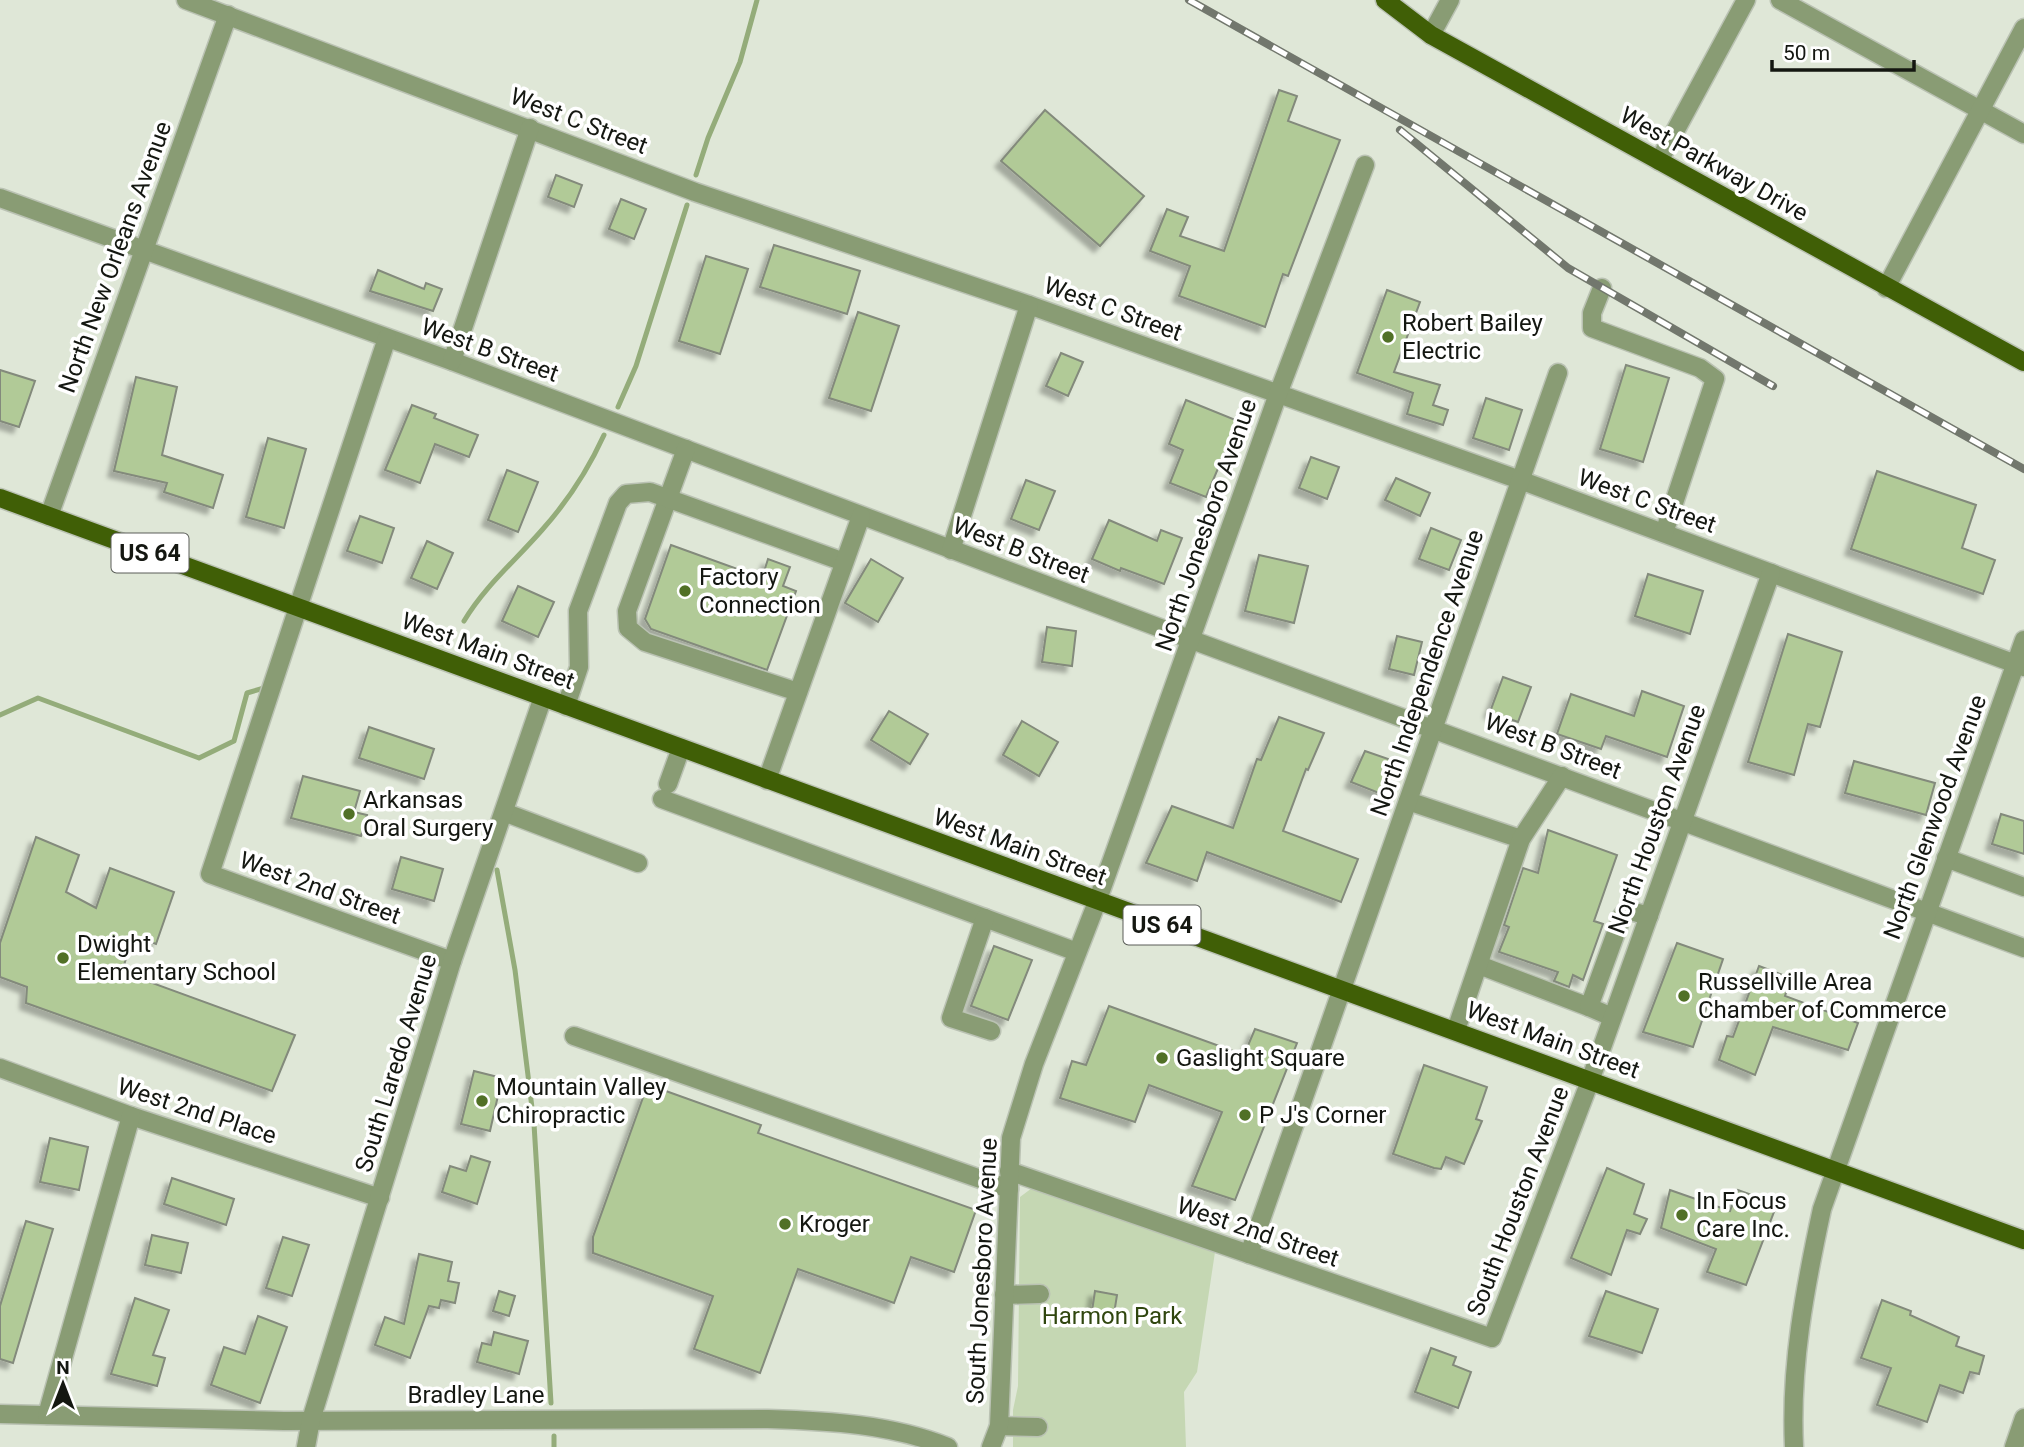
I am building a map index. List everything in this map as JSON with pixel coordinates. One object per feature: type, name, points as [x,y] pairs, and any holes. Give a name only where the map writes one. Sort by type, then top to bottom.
[{"type":"main road","name":"West Parkway Drive","points":[[1385,0],[1431,34],[2024,362]]},
{"type":"main road","name":"West Main Street","points":[[0,498],[2024,1240]]},
{"type":"street","name":"West C Street","points":[[186,0],[208,4],[228,15],[695,192],[1029,305],[1520,480],[2020,665]]},
{"type":"street","points":[[1431,34],[1450,0]]},
{"type":"street","points":[[1660,161],[1746,0]]},
{"type":"street","points":[[1780,0],[2024,134]]},
{"type":"street","name":"North New Orleans Avenue","points":[[49,516],[228,15]]},
{"type":"street","points":[[1886,288],[1982,112],[2024,28]]},
{"type":"street","points":[[452,361],[530,128]]},
{"type":"street","name":"North Jonesboro Avenue","points":[[1097,902],[1278,394],[1365,165]]},
{"type":"street","name":"West B Street","points":[[0,198],[142,252],[452,361],[1192,640],[2024,948]]},
{"type":"street","points":[[1602,288],[1592,313],[1592,328],[1700,368],[1715,379],[1664,533]]},
{"type":"street","points":[[951,550],[1029,305]]},
{"type":"street","points":[[300,608],[387,338]]},
{"type":"street","name":"North Independence Avenue","points":[[1249,1255],[1558,373]]},
{"type":"street","points":[[686,449],[627,611],[628,628],[645,642],[798,692]]},
{"type":"street","points":[[566,706],[579,667],[578,611],[618,503],[626,494],[637,491],[668,498],[844,562]]},
{"type":"street","points":[[767,780],[860,516]]},
{"type":"street","name":"North Houston Avenue","points":[[1590,1080],[1771,573]]},
{"type":"street","name":"West 2nd Street","points":[[300,608],[210,874],[452,961]]},
{"type":"street","name":"North Glenwood Avenue","points":[[1794,1447],[1792,1398],[1803,1300],[1822,1209],[1926,912],[2020,665],[2024,640]]},
{"type":"street","name":"South Laredo Avenue","points":[[306,1447],[311,1420],[452,961],[543,697]]},
{"type":"street","points":[[681,748],[665,792],[985,918],[1077,951]]},
{"type":"street","points":[[1456,1030],[1521,839],[1562,776]]},
{"type":"street","points":[[1408,801],[1521,839]]},
{"type":"street","points":[[503,813],[638,863]]},
{"type":"street","points":[[1946,858],[2024,887]]},
{"type":"street","name":"South Jonesboro Avenue","points":[[991,1447],[999,1426],[1012,1138],[1020,1102],[1097,902]]},
{"type":"street","points":[[1588,1007],[1622,916],[1627,910],[1649,916]]},
{"type":"street","points":[[985,918],[951,1018],[990,1031]]},
{"type":"street","points":[[1479,965],[1612,1017]]},
{"type":"street","name":"West 2nd Street","points":[[575,1036],[1009,1180],[1249,1255],[1492,1339]]},
{"type":"street","name":"West 2nd Place","points":[[0,1068],[131,1116],[380,1199]]},
{"type":"street","name":"South Houston Avenue","points":[[1492,1339],[1590,1080]]},
{"type":"street","points":[[47,1415],[131,1116]]},
{"type":"street","points":[[1004,1295],[1040,1294]]},
{"type":"street","name":"Bradley Lane","points":[[0,1414],[311,1420],[817,1421],[883,1428],[948,1447]]},
{"type":"street","points":[[2014,1447],[2024,1418]]},
{"type":"street","points":[[999,1426],[1038,1427]]},
{"type":"green space","name":"Harmon Park","points":[[1032,1188],[1215,1252],[1197,1372],[1184,1392],[1186,1447],[1013,1447],[1013,1410],[1018,1386],[1020,1197]]},
{"type":"building","points":[[1279,90],[1297,96],[1288,121],[1340,140],[1288,276],[1283,274],[1265,327],[1179,296],[1190,266],[1150,251],[1167,209],[1188,217],[1180,236],[1224,251]]},
{"type":"building","points":[[1045,110],[1144,196],[1100,246],[1001,161]]},
{"type":"building","points":[[556,175],[582,185],[574,207],[548,197]]},
{"type":"building","points":[[621,199],[646,209],[634,239],[609,229]]},
{"type":"building","points":[[774,245],[860,271],[847,314],[760,287]]},
{"type":"building","points":[[706,256],[748,269],[720,354],[679,341]]},
{"type":"building","points":[[378,270],[424,289],[426,283],[442,289],[433,311],[370,291]]},
{"type":"building","name":"Robert Bailey Electric","points":[[1387,290],[1420,302],[1394,372],[1440,385],[1433,405],[1448,410],[1443,425],[1407,414],[1413,393],[1357,373]]},
{"type":"building","points":[[858,312],[899,326],[871,411],[829,398]]},
{"type":"building","points":[[1061,353],[1083,362],[1068,396],[1046,386]]},
{"type":"building","points":[[1626,365],[1669,378],[1643,462],[1600,449]]},
{"type":"building","points":[[0,370],[35,381],[19,427],[0,421]]},
{"type":"building","points":[[136,377],[177,387],[162,455],[223,475],[213,508],[164,492],[167,483],[114,471]]},
{"type":"building","points":[[1486,398],[1522,410],[1509,450],[1473,438]]},
{"type":"building","points":[[1186,400],[1238,421],[1206,497],[1170,483],[1183,450],[1169,444]]},
{"type":"building","points":[[412,405],[436,414],[434,418],[478,435],[469,457],[435,444],[420,483],[385,470]]},
{"type":"building","points":[[268,438],[306,449],[284,528],[246,517]]},
{"type":"building","points":[[1311,457],[1339,467],[1327,499],[1299,488]]},
{"type":"building","points":[[507,470],[538,482],[518,532],[488,520]]},
{"type":"building","points":[[1877,471],[1976,505],[1962,548],[1995,560],[1983,594],[1851,549]]},
{"type":"building","points":[[1396,478],[1430,493],[1420,516],[1385,500]]},
{"type":"building","points":[[1026,480],[1055,491],[1039,530],[1011,519]]},
{"type":"building","points":[[360,516],[394,528],[382,563],[347,551]]},
{"type":"building","points":[[1109,520],[1157,541],[1161,530],[1182,538],[1164,584],[1121,568],[1120,571],[1092,559]]},
{"type":"building","points":[[1431,528],[1461,540],[1449,570],[1419,559]]},
{"type":"building","points":[[427,541],[453,553],[437,589],[411,578]]},
{"type":"building","points":[[671,545],[762,578],[768,559],[790,567],[783,586],[796,591],[767,670],[651,629],[645,619]]},
{"type":"building","points":[[1259,555],[1308,566],[1294,623],[1245,611]]},
{"type":"building","points":[[871,559],[903,578],[878,622],[845,603]]},
{"type":"building","points":[[1648,574],[1703,591],[1690,634],[1635,616]]},
{"type":"building","points":[[518,586],[554,602],[538,637],[502,621]]},
{"type":"building","points":[[1047,627],[1076,631],[1072,666],[1042,662]]},
{"type":"building","points":[[1788,634],[1842,652],[1820,727],[1808,724],[1794,775],[1748,762]]},
{"type":"building","points":[[1397,636],[1422,642],[1414,675],[1389,669]]},
{"type":"building","points":[[1503,677],[1531,687],[1518,722],[1490,712]]},
{"type":"building","points":[[1642,691],[1684,706],[1667,757],[1606,736],[1601,749],[1557,734],[1571,694],[1634,716]]},
{"type":"building","points":[[889,711],[928,734],[910,764],[871,740]]},
{"type":"building","points":[[1279,717],[1324,733],[1308,770],[1306,769],[1283,831],[1358,859],[1341,902],[1207,852],[1197,881],[1146,863],[1172,806],[1233,828],[1257,759],[1261,760]]},
{"type":"building","points":[[1022,721],[1058,742],[1039,776],[1003,755]]},
{"type":"building","points":[[369,727],[434,749],[424,779],[359,758]]},
{"type":"building","points":[[1365,751],[1397,762],[1384,795],[1351,782]]},
{"type":"building","points":[[1854,761],[1935,783],[1926,815],[1845,793]]},
{"type":"building","points":[[303,776],[360,791],[354,812],[367,815],[361,836],[291,818]]},
{"type":"building","points":[[2001,814],[2024,821],[2024,854],[1992,844]]},
{"type":"building","points":[[1548,830],[1617,855],[1594,921],[1603,924],[1583,980],[1573,975],[1569,987],[1554,981],[1558,972],[1499,952],[1509,927],[1504,925],[1523,868],[1538,873]]},
{"type":"building","name":"Dwight Elementary School","points":[[36,837],[79,855],[66,892],[96,908],[110,868],[174,892],[156,944],[133,935],[122,972],[295,1035],[272,1091],[26,1003],[27,987],[0,977],[0,943]]},
{"type":"building","points":[[401,857],[443,869],[434,901],[392,889]]},
{"type":"building","name":"Russellville Area Chamber of Commerce","points":[[1677,943],[1723,959],[1693,1047],[1643,1032]]},
{"type":"building","points":[[994,946],[1032,960],[1008,1020],[971,1006]]},
{"type":"building","points":[[1759,966],[1791,978],[1785,996],[1858,1023],[1848,1050],[1773,1027],[1755,1075],[1719,1060],[1727,1036],[1733,1037]]},
{"type":"building","points":[[1109,1006],[1244,1055],[1255,1029],[1297,1043],[1235,1200],[1192,1186],[1222,1112],[1149,1085],[1135,1122],[1060,1098],[1072,1061],[1086,1065]]},
{"type":"building","points":[[1424,1065],[1487,1087],[1476,1119],[1482,1121],[1464,1164],[1446,1157],[1441,1169],[1393,1154]]},
{"type":"building","name":"Mountain Valley Chiropractic","points":[[474,1071],[502,1078],[490,1131],[461,1124]]},
{"type":"building","name":"Kroger","points":[[663,1090],[761,1125],[758,1133],[976,1210],[954,1272],[911,1257],[894,1303],[798,1269],[760,1373],[694,1349],[713,1296],[593,1253],[593,1237],[645,1092],[661,1098]]},
{"type":"building","points":[[50,1138],[88,1147],[79,1190],[40,1182]]},
{"type":"building","points":[[471,1156],[490,1162],[477,1204],[442,1192],[450,1166],[466,1171]]},
{"type":"building","points":[[1607,1168],[1644,1184],[1634,1214],[1647,1219],[1640,1234],[1627,1230],[1611,1275],[1571,1258]]},
{"type":"building","points":[[172,1178],[234,1199],[226,1225],[164,1204]]},
{"type":"building","points":[[1670,1190],[1730,1211],[1738,1190],[1777,1204],[1746,1285],[1707,1272],[1716,1249],[1661,1228]]},
{"type":"building","points":[[26,1221],[53,1229],[13,1363],[0,1359],[0,1306]]},
{"type":"building","points":[[152,1235],[188,1243],[181,1273],[145,1265]]},
{"type":"building","points":[[283,1237],[309,1245],[292,1296],[266,1288]]},
{"type":"building","points":[[419,1254],[452,1262],[448,1281],[459,1283],[455,1303],[441,1300],[439,1308],[429,1306],[410,1358],[375,1345],[385,1317],[404,1324]]},
{"type":"building","points":[[499,1291],[515,1296],[509,1316],[493,1311]]},
{"type":"building","points":[[1095,1291],[1117,1295],[1114,1314],[1092,1311]]},
{"type":"building","points":[[1606,1291],[1658,1309],[1642,1353],[1589,1336]]},
{"type":"building","points":[[135,1298],[169,1310],[153,1355],[165,1358],[157,1386],[111,1374]]},
{"type":"building","points":[[1882,1300],[1911,1311],[1910,1315],[1959,1337],[1956,1346],[1984,1356],[1979,1374],[1970,1372],[1963,1393],[1940,1385],[1927,1422],[1877,1405],[1891,1368],[1861,1358]]},
{"type":"building","points":[[258,1316],[287,1327],[260,1403],[211,1385],[224,1347],[245,1354]]},
{"type":"building","points":[[494,1332],[528,1341],[519,1374],[477,1362],[482,1343],[491,1345]]},
{"type":"building","points":[[1431,1348],[1456,1357],[1453,1365],[1471,1372],[1458,1408],[1415,1392]]},
{"type":"waterway","points":[[696,175],[708,138],[740,62],[757,0]]},
{"type":"waterway","points":[[618,407],[636,366],[687,205]]},
{"type":"waterway","points":[[464,621],[491,585],[560,508],[584,473],[604,435]]},
{"type":"waterway","points":[[0,715],[38,698],[199,758],[234,741],[247,693],[264,688]]},
{"type":"waterway","points":[[497,870],[515,970],[534,1124],[551,1403]]},
{"type":"waterway","points":[[554,1436],[554,1447]]},
{"type":"railway","points":[[1189,0],[2024,469]]},
{"type":"railway","points":[[1400,130],[1568,268],[1773,386]]},
{"type":"place","name":"Robert Bailey Electric","points":[[1388,337]]},
{"type":"place","name":"Factory Connection","points":[[685,591]]},
{"type":"place","name":"Arkansas Oral Surgery","points":[[349,814]]},
{"type":"place","name":"Dwight Elementary School","points":[[63,958]]},
{"type":"place","name":"Russellville Area Chamber of Commerce","points":[[1684,996]]},
{"type":"place","name":"Gaslight Square","points":[[1162,1058]]},
{"type":"place","name":"Mountain Valley Chiropractic","points":[[482,1101]]},
{"type":"place","name":"P J's Corner","points":[[1245,1115]]},
{"type":"place","name":"In Focus Care Inc.","points":[[1682,1215]]},
{"type":"place","name":"Kroger","points":[[785,1224]]}]
